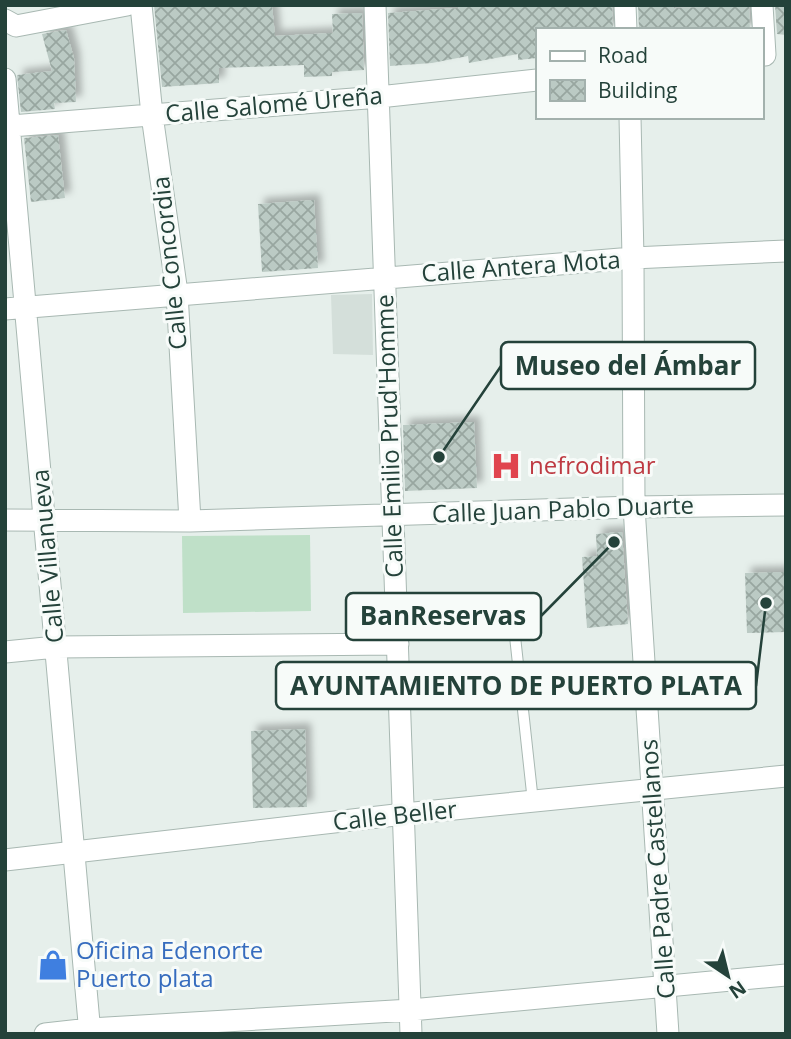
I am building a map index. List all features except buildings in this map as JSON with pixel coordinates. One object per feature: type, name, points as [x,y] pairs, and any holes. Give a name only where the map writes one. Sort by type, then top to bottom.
[{"type":"street","points":[[5,20],[16,26],[127,5]]},
{"type":"street","name":"Calle Concordia","points":[[141,5],[152,115],[177,293],[190,521]]},
{"type":"street","name":"Calle Emilio Prud'Homme","points":[[375,5],[411,1034]]},
{"type":"street","points":[[625,5],[626,28]]},
{"type":"street","points":[[762,5],[771,54]]},
{"type":"street","name":"Calle Villanueva","points":[[5,79],[11,126],[16,308],[45,519],[90,1031]]},
{"type":"street","name":"Calle Salomé Ureña","points":[[11,126],[379,97],[536,80]]},
{"type":"street","name":"Calle Padre Castellanos","points":[[630,119],[634,507],[668,1034]]},
{"type":"street","name":"Calle Antera Mota","points":[[16,308],[633,258],[786,251]]},
{"type":"street","name":"Calle Juan Pablo Duarte","points":[[5,520],[190,521],[786,505]]},
{"type":"street","points":[[5,652],[56,647],[398,644]]},
{"type":"street","name":"Calle Beller","points":[[5,860],[404,814],[786,776]]},
{"type":"street","points":[[45,1034],[411,1010],[786,975]]},
{"type":"lane","points":[[513,618],[533,802]]},
{"type":"shaded area","points":[[372,294],[373,355],[333,354],[331,295]]},
{"type":"green space","points":[[310,535],[311,611],[183,613],[182,536]]},
{"type":"place","name":"Museo del Ámbar","points":[[439,457]]},
{"type":"place","name":"nefrodimar","points":[[506,466]]},
{"type":"place","name":"BanReservas","points":[[614,542]]},
{"type":"place","name":"AYUNTAMIENTO DE PUERTO PLATA","points":[[766,603]]},
{"type":"place","name":"Oficina Edenorte Puerto plata","points":[[53,965]]}]
